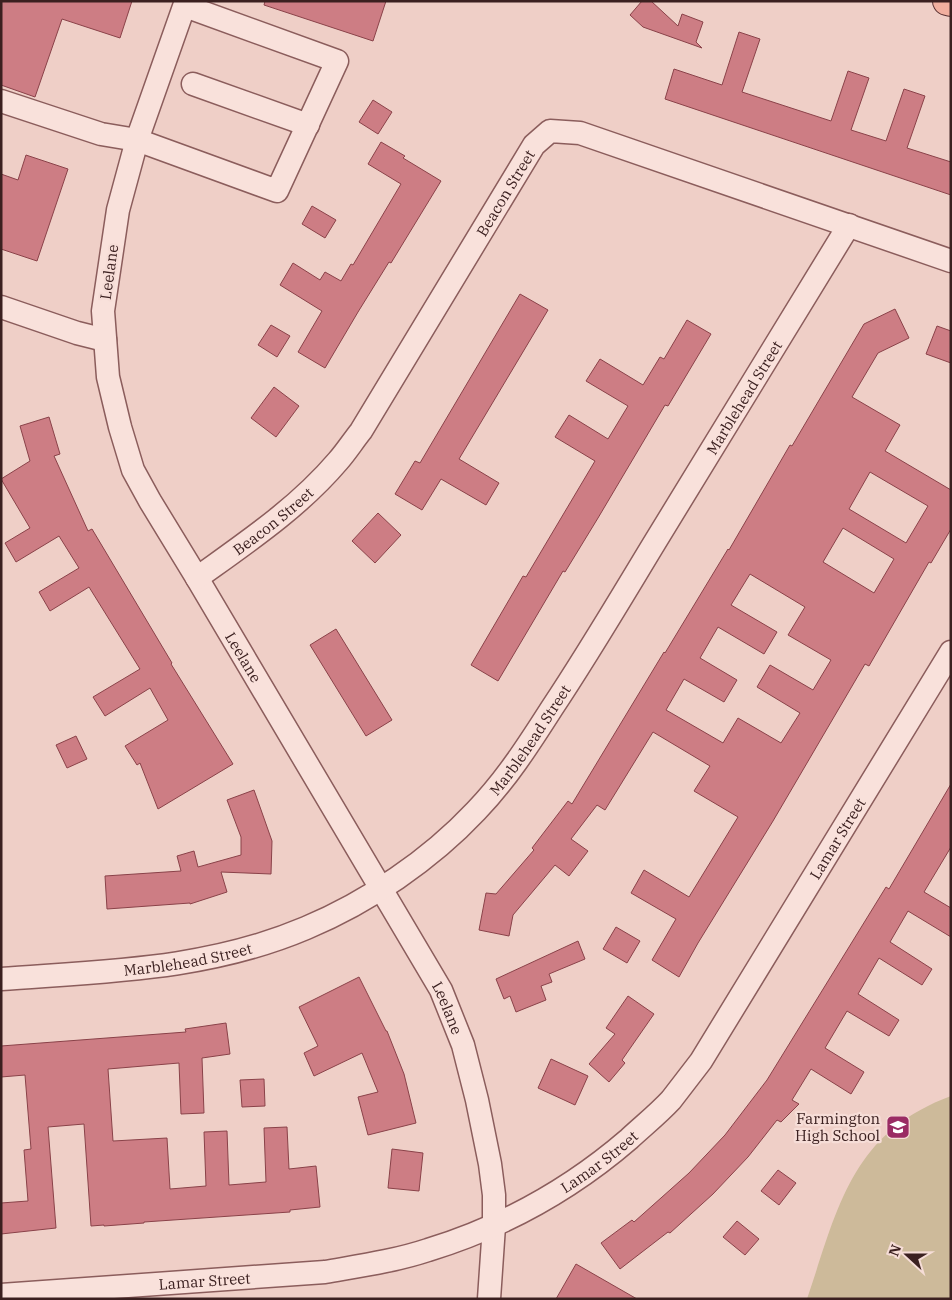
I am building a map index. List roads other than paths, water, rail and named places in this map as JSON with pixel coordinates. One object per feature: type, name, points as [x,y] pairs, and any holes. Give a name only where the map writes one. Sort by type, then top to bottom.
[{"type":"street","points":[[1,101],[100,134],[137,140],[277,191],[337,61],[185,4]]},
{"type":"street","name":"Leelane","points":[[185,4],[137,140],[118,210],[103,311],[108,377],[133,470],[441,990],[462,1044],[477,1100],[490,1164],[494,1195],[494,1226],[488,1299]]},
{"type":"street","points":[[193,84],[308,125]]},
{"type":"street","name":"Beacon Street","points":[[197,578],[252,540],[290,508],[338,461],[366,422],[534,145],[550,131],[580,133],[951,261]]},
{"type":"street","name":"Marblehead Street","points":[[1,979],[183,964],[225,955],[305,929],[342,911],[380,889],[449,838],[476,811],[515,765],[574,675],[850,225]]},
{"type":"street","points":[[1,307],[77,333],[105,340]]},
{"type":"street","name":"Lamar Street","points":[[1,1295],[115,1292],[324,1272],[376,1263],[428,1250],[494,1226],[571,1185],[608,1157],[670,1100],[701,1061],[951,652]]},
{"type":"place","name":"Farmington High School","points":[[898,1127]]}]
